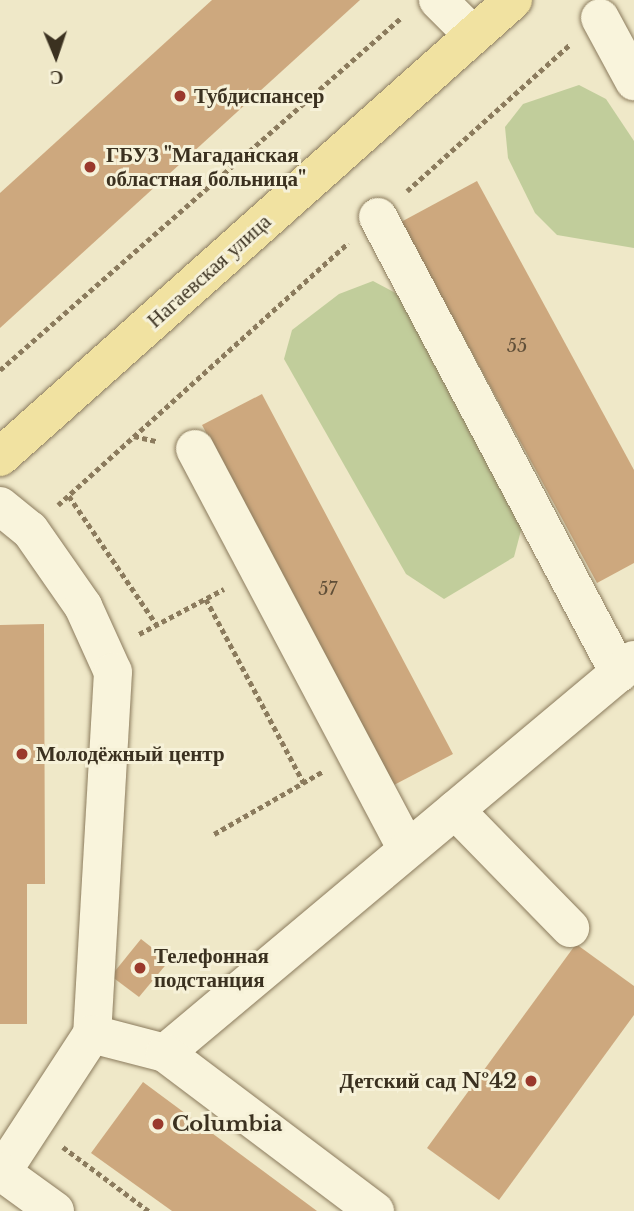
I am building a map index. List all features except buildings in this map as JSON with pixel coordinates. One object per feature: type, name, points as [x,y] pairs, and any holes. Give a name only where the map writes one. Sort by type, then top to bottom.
[{"type":"main road","name":"Нагаевская улица","points":[[0,457],[513,0]]},
{"type":"street","points":[[424,5],[473,35]]},
{"type":"street","points":[[600,18],[634,80]]},
{"type":"street","points":[[164,1054],[406,847],[455,810],[626,666],[377,217]]},
{"type":"street","points":[[195,449],[406,847]]},
{"type":"street","points":[[0,506],[30,530],[83,606],[113,672],[92,1034],[1,1171],[55,1211]]},
{"type":"street","points":[[455,810],[570,928]]},
{"type":"street","points":[[92,1034],[164,1054],[375,1211]]},
{"type":"path","points":[[0,370],[424,5]]},
{"type":"path","points":[[30,530],[600,18]]},
{"type":"path","points":[[69,496],[157,625]]},
{"type":"path","points":[[104,653],[259,570]]},
{"type":"path","points":[[206,599],[304,783]]},
{"type":"path","points":[[214,834],[356,752]]},
{"type":"path","points":[[32,1124],[149,1211]]},
{"type":"green space","points":[[579,85],[606,99],[634,141],[634,248],[557,235],[535,213],[508,158],[505,127],[523,104]]},
{"type":"green space","points":[[373,281],[405,298],[524,519],[514,557],[444,599],[406,574],[284,359],[292,330],[339,294]]},
{"type":"place","name":"Тубдиспансер","points":[[180,96]]},
{"type":"place","name":"ГБУЗ \"Магаданская областная больница\"","points":[[90,167]]},
{"type":"place","name":"Молодёжный центр","points":[[22,754]]},
{"type":"place","name":"Телефонная подстанция","points":[[140,968]]},
{"type":"place","name":"Детский сад №42","points":[[531,1081]]},
{"type":"place","name":"Columbia","points":[[158,1124]]}]
